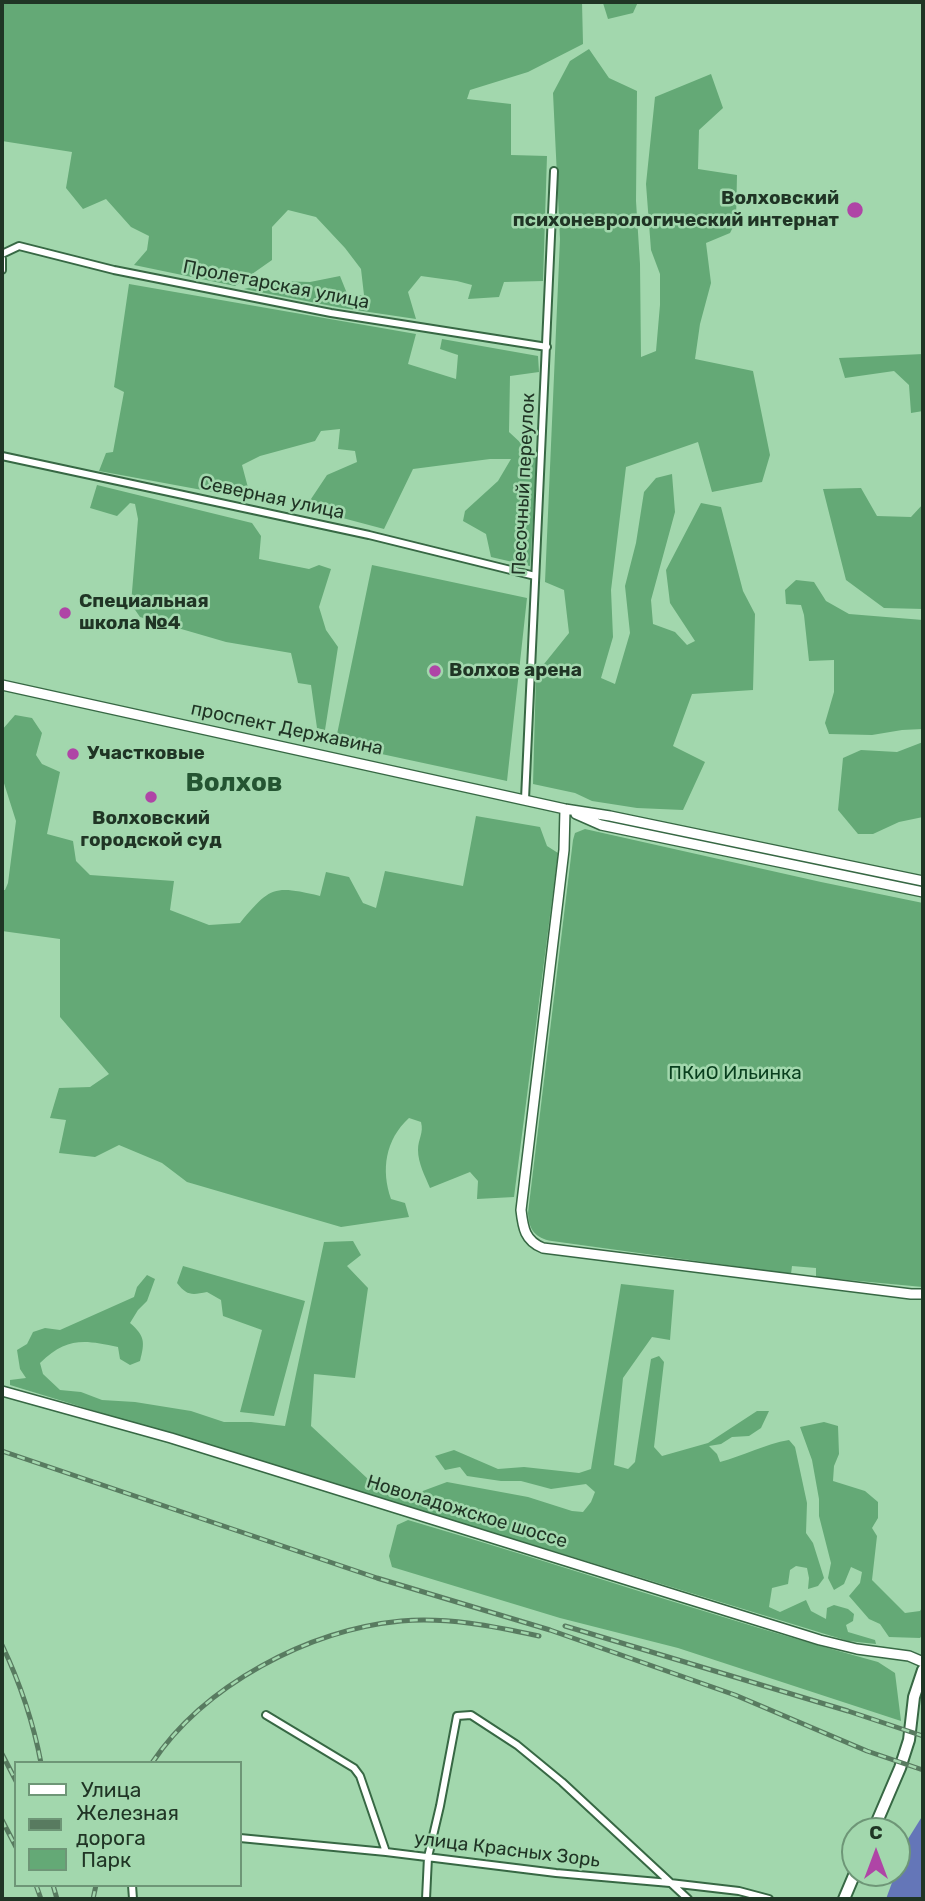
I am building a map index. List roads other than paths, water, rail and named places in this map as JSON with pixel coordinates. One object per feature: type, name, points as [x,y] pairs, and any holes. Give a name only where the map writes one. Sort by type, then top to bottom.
[{"type":"main road","name":"проспект Державина","points":[[2,685],[565,809],[923,881]]},
{"type":"main road","name":"проспект Державина","points":[[565,809],[601,825],[923,892]]},
{"type":"main road","points":[[565,809],[565,850],[522,1210],[523,1229],[531,1242],[543,1248],[923,1294]]},
{"type":"main road","points":[[911,1294],[923,1300]]},
{"type":"main road","name":"Новоладожское шоссе","points":[[2,1391],[171,1438],[820,1640],[857,1649],[909,1656],[923,1662]]},
{"type":"main road","points":[[879,1817],[909,1740],[914,1697],[923,1670]]},
{"type":"street","name":"Песочный переулок","points":[[525,799],[554,171]]},
{"type":"street","name":"Пролетарская улица","points":[[2,256],[19,246],[114,270],[331,313],[547,347]]},
{"type":"street","points":[[2,256],[2,270]]},
{"type":"street","name":"Северная улица","points":[[2,456],[369,535],[535,576]]},
{"type":"street","points":[[266,1715],[354,1768],[360,1776],[386,1852]]},
{"type":"street","points":[[426,1899],[428,1857],[457,1716],[471,1715],[517,1745],[562,1782],[688,1899]]},
{"type":"street","name":"улица Красных Зорь","points":[[242,1839],[670,1883],[739,1891],[769,1899]]},
{"type":"water","points":[[923,1815],[923,1899],[886,1899],[890,1887],[911,1887],[911,1834]]},
{"type":"railway","points":[[2,1451],[377,1578],[550,1630],[735,1695],[867,1751],[923,1770]]},
{"type":"railway","points":[[154,1761],[200,1709],[229,1686],[295,1649],[330,1636],[366,1626],[418,1620],[470,1623],[539,1636]]},
{"type":"railway","points":[[565,1626],[923,1736]]},
{"type":"railway","points":[[2,1645],[25,1702],[41,1761]]},
{"type":"railway","points":[[2,1754],[14,1777]]},
{"type":"railway","points":[[2,1820],[14,1843]]},
{"type":"railway","points":[[37,1887],[41,1899]]},
{"type":"railway","points":[[54,1887],[57,1899]]},
{"type":"railway","points":[[93,1899],[96,1887]]},
{"type":"place","name":"Волховский психоневрологический интернат","points":[[855,210]]},
{"type":"place","name":"Специальная школа №4","points":[[65,613]]},
{"type":"place","name":"Волхов арена","points":[[435,671]]},
{"type":"place","name":"Участковые","points":[[73,754]]},
{"type":"place","name":"Волховский городской суд","points":[[151,797]]},
{"type":"district","name":"Волхов","points":[[234,783]]},
{"type":"park label","name":"ПКиО Ильинка","points":[[735,1074]]}]
